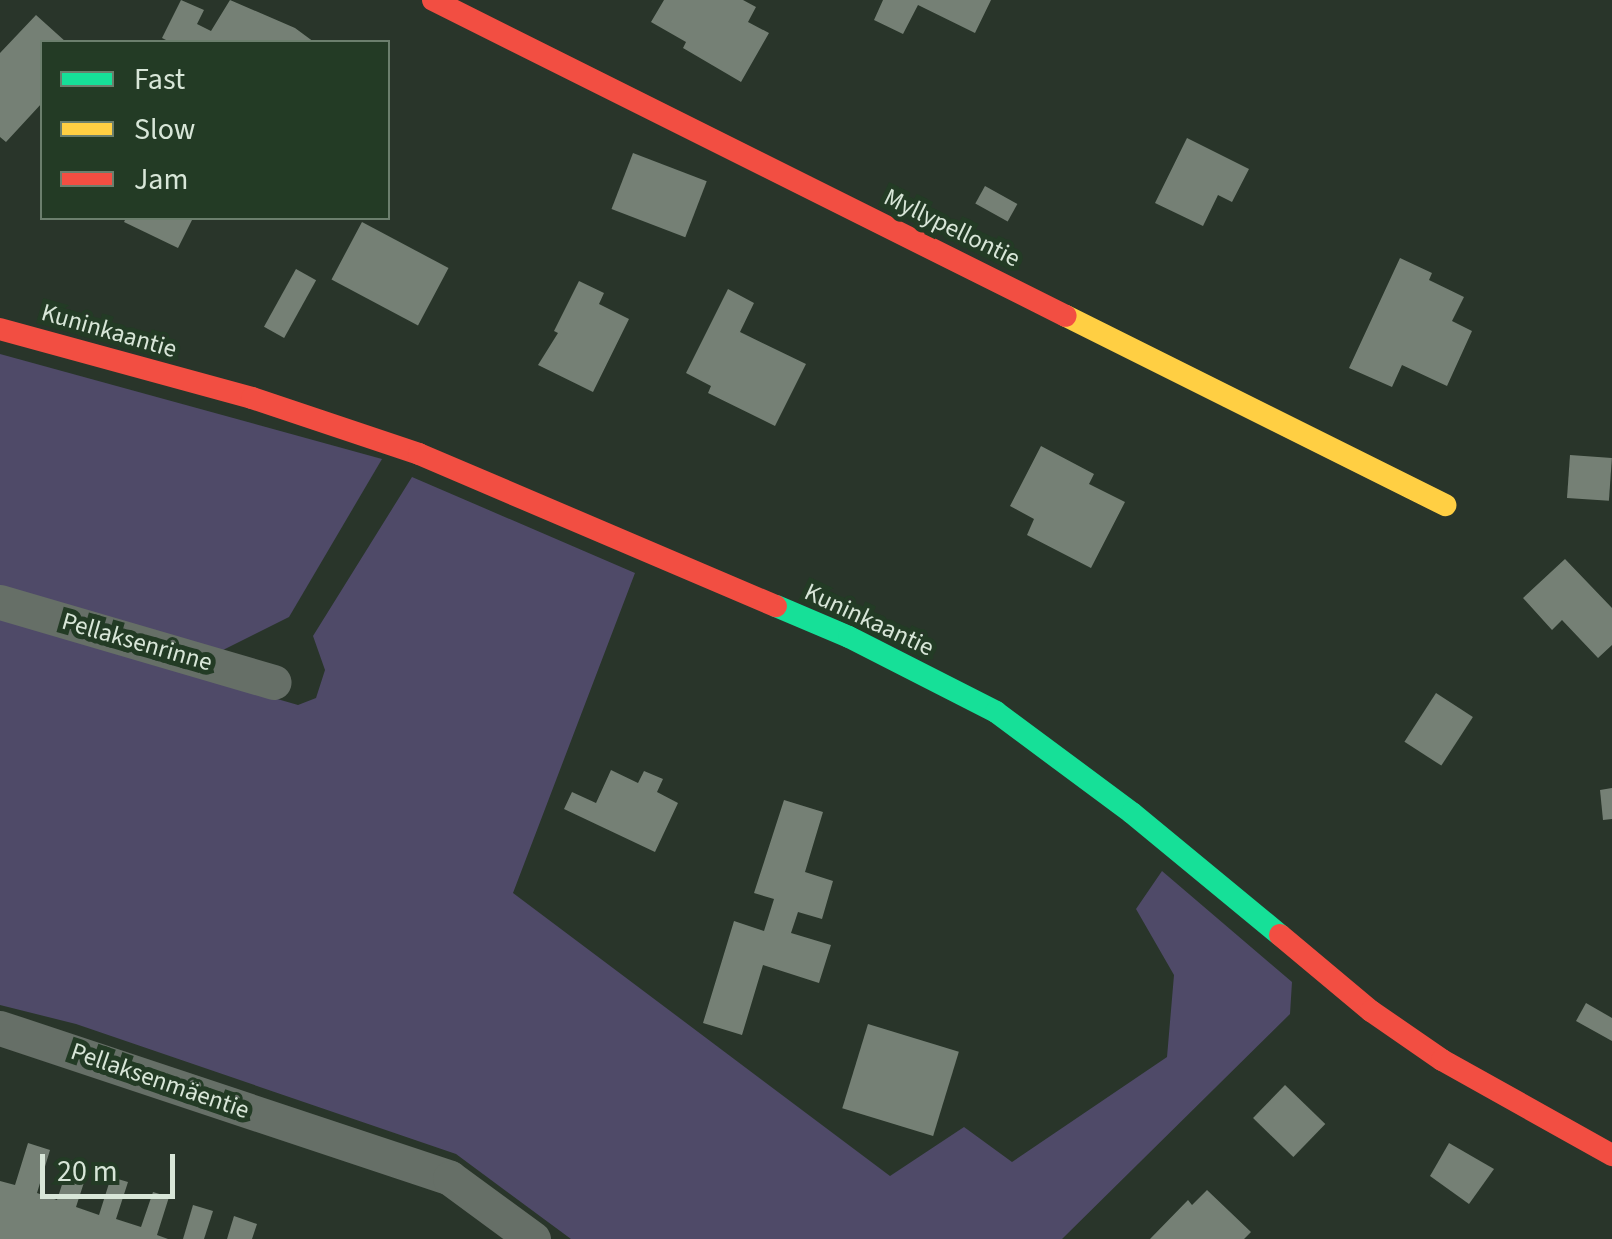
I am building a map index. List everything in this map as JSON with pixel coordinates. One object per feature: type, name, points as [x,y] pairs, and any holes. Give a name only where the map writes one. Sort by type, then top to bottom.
[{"type":"main road","name":"Myllypellontie","points":[[434,0],[1445,505]]},
{"type":"main road","name":"Kuninkaantie","points":[[0,329],[252,398],[419,454],[849,637],[980,704],[1132,813],[1371,1011],[1442,1060],[1612,1155]]},
{"type":"street","name":"Pellaksenrinne","points":[[0,602],[274,682]]},
{"type":"street","name":"Pellaksenmäentie","points":[[0,1028],[450,1178],[533,1239]]},
{"type":"shaded area","points":[[0,354],[382,459],[289,617],[217,653],[0,590]]},
{"type":"shaded area","points":[[412,477],[635,573],[513,893],[890,1176],[964,1127],[1012,1162],[1167,1057],[1174,975],[1136,909],[1162,871],[1292,982],[1290,1014],[1062,1239],[571,1239],[456,1154],[76,1024],[0,1005],[0,619],[298,705],[316,698],[325,670],[313,636]]},
{"type":"building","points":[[181,0],[204,10],[197,24],[211,31],[230,0],[295,28],[311,40],[166,40],[162,38]]},
{"type":"building","points":[[664,0],[743,0],[756,7],[748,22],[769,33],[741,82],[683,48],[686,42],[651,22]]},
{"type":"building","points":[[883,0],[991,0],[975,33],[918,5],[903,34],[874,20]]},
{"type":"building","points":[[36,15],[64,40],[40,40],[40,105],[6,142],[0,137],[0,53]]},
{"type":"building","points":[[1187,138],[1249,169],[1232,202],[1218,195],[1203,226],[1155,203]]},
{"type":"building","points":[[633,153],[707,181],[685,237],[611,209]]},
{"type":"building","points":[[985,186],[1017,204],[1008,221],[975,203]]},
{"type":"building","points":[[125,220],[192,220],[178,248]]},
{"type":"building","points":[[362,222],[449,268],[418,325],[331,279]]},
{"type":"building","points":[[1400,258],[1432,273],[1429,280],[1464,297],[1452,321],[1472,331],[1447,386],[1402,365],[1392,387],[1349,368]]},
{"type":"building","points":[[296,269],[316,280],[284,338],[264,327]]},
{"type":"building","points":[[579,281],[604,293],[599,304],[629,319],[593,392],[538,365],[558,333],[554,331]]},
{"type":"building","points":[[728,289],[754,303],[740,332],[806,364],[775,426],[708,393],[711,386],[686,373]]},
{"type":"building","points":[[1041,446],[1094,474],[1089,484],[1125,502],[1091,568],[1027,535],[1034,519],[1010,506]]},
{"type":"building","points":[[1570,455],[1612,458],[1609,501],[1567,498]]},
{"type":"building","points":[[1565,559],[1612,608],[1612,645],[1598,658],[1562,620],[1552,630],[1523,598]]},
{"type":"building","points":[[1436,693],[1473,717],[1441,766],[1404,742]]},
{"type":"building","points":[[611,770],[638,783],[644,771],[663,779],[657,792],[678,803],[655,852],[564,809],[572,792],[596,803]]},
{"type":"building","points":[[1612,788],[1612,819],[1603,820],[1600,790]]},
{"type":"building","points":[[784,800],[823,812],[805,872],[833,881],[822,919],[798,912],[791,933],[831,945],[819,983],[763,965],[742,1035],[703,1023],[734,921],[764,931],[774,899],[754,893]]},
{"type":"building","points":[[1586,1003],[1612,1018],[1612,1041],[1576,1021]]},
{"type":"building","points":[[868,1024],[959,1052],[933,1136],[842,1108]]},
{"type":"building","points":[[1285,1085],[1325,1124],[1293,1157],[1253,1118]]},
{"type":"building","points":[[28,1143],[50,1150],[37,1193],[57,1200],[70,1160],[89,1167],[76,1207],[99,1215],[111,1177],[128,1182],[116,1219],[141,1227],[153,1192],[169,1197],[157,1235],[168,1239],[0,1239],[0,1181],[15,1185]]},
{"type":"building","points":[[1449,1143],[1494,1169],[1469,1204],[1430,1176]]},
{"type":"building","points":[[1207,1190],[1251,1232],[1244,1239],[1150,1239],[1188,1200],[1192,1205]]},
{"type":"building","points":[[193,1205],[213,1211],[204,1239],[183,1239]]},
{"type":"building","points":[[234,1216],[257,1224],[252,1239],[227,1239]]},
{"type":"traffic: fast","points":[[776,606],[849,637],[996,712],[1132,813],[1280,935]]},
{"type":"traffic: slow","points":[[1066,316],[1445,505]]},
{"type":"traffic: jam","points":[[433,0],[1066,316]]},
{"type":"traffic: jam","points":[[0,329],[252,398],[419,454],[776,606]]},
{"type":"traffic: jam","points":[[1280,935],[1371,1011],[1442,1060],[1612,1155]]}]
